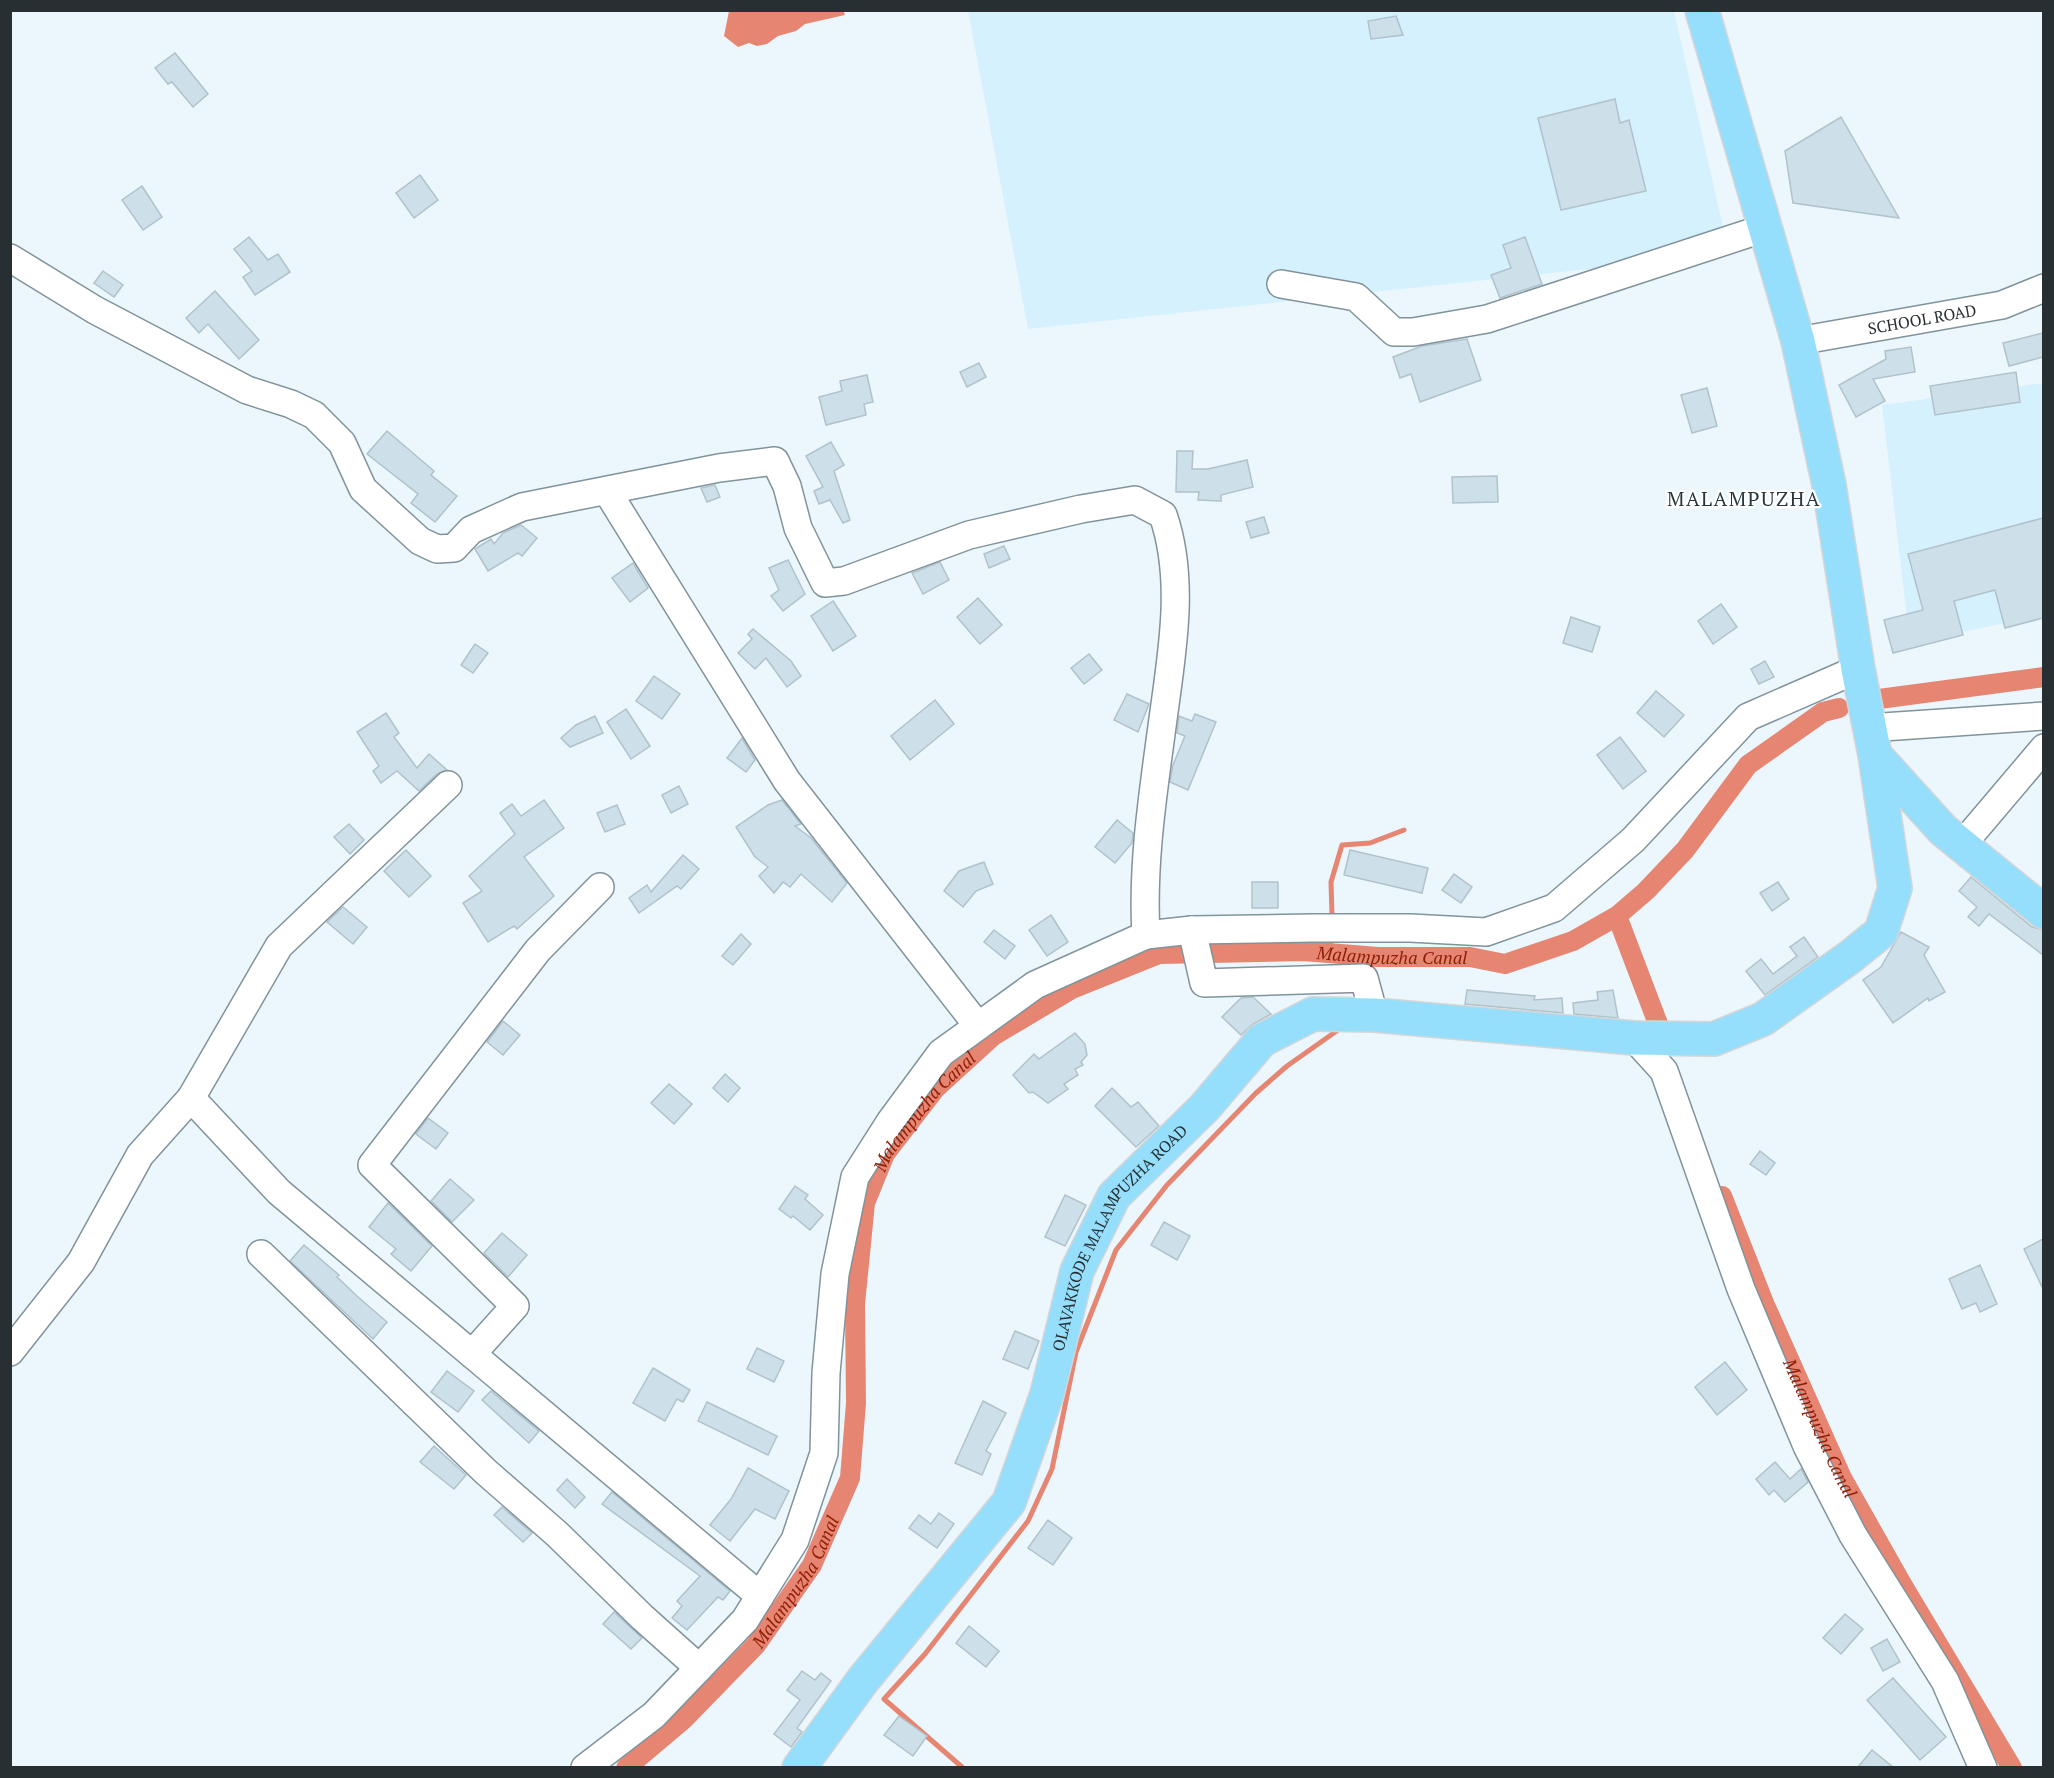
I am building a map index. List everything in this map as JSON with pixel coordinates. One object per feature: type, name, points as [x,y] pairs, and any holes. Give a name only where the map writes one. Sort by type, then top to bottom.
[{"type":"main road","name":"OLAVAKKODE MALAMPUZHA ROAD","points":[[799,1767],[863,1680],[1009,1502],[1047,1394],[1077,1271],[1114,1196],[1204,1108],[1262,1040],[1313,1014],[1374,1015],[1634,1038],[1714,1039],[1763,1019],[1881,932],[1895,888],[1829,485],[1798,341],[1702,10]]},
{"type":"main road","points":[[1872,742],[1943,830],[2043,912]]},
{"type":"street","points":[[1281,284],[1356,297],[1395,332],[1413,332],[1486,319],[1765,228]]},
{"type":"street","points":[[10,258],[95,310],[248,390],[291,404],[314,415],[342,443],[363,489],[420,541],[437,549],[454,548],[471,530],[522,507],[719,468],[775,461],[787,486],[798,528],[825,583],[844,581],[969,535],[1081,509],[1135,500],[1163,515],[1171,538],[1175,584],[1174,615],[1172,657],[1159,746],[1144,901],[1146,935]]},
{"type":"street","name":"SCHOOL ROAD","points":[[1798,341],[2002,305],[2043,288]]},
{"type":"street","points":[[607,491],[787,781],[978,1026]]},
{"type":"street","points":[[585,1767],[654,1715],[744,1620],[795,1540],[824,1453],[826,1373],[835,1274],[855,1177],[890,1122],[941,1053],[1035,985],[1146,935],[1192,930],[1410,928],[1486,932],[1554,908],[1633,840],[1748,717],[1858,669]]},
{"type":"street","points":[[1872,742],[2043,716]]},
{"type":"street","points":[[1961,846],[2043,748]]},
{"type":"street","points":[[10,1352],[81,1262],[140,1155],[191,1098],[279,946],[448,785]]},
{"type":"street","points":[[472,1354],[515,1306],[372,1165],[538,950],[600,887]]},
{"type":"street","points":[[1192,930],[1204,983],[1364,978],[1374,1015]]},
{"type":"street","points":[[1634,1038],[1664,1071],[1741,1289],[1807,1446],[1853,1534],[1945,1681],[1983,1767]]},
{"type":"street","points":[[191,1098],[279,1192],[760,1596]]},
{"type":"street","points":[[261,1254],[486,1472],[557,1534],[642,1617],[699,1668]]},
{"type":"shaded area","points":[[843,10],[845,15],[805,24],[796,31],[778,36],[767,44],[757,46],[749,43],[738,47],[724,36],[729,11]]},
{"type":"shaded area","points":[[968,11],[1674,11],[1729,254],[1028,329]]},
{"type":"shaded area","points":[[2043,383],[2043,615],[1910,643],[1882,405]]},
{"type":"building","points":[[1396,16],[1403,35],[1371,39],[1368,21]]},
{"type":"building","points":[[175,53],[208,94],[193,107],[172,82],[168,84],[155,68]]},
{"type":"building","points":[[1615,99],[1620,123],[1629,120],[1646,191],[1561,210],[1538,118]]},
{"type":"building","points":[[1841,117],[1899,218],[1793,203],[1785,151]]},
{"type":"building","points":[[420,175],[438,200],[414,218],[396,193]]},
{"type":"building","points":[[142,186],[162,217],[143,230],[122,200]]},
{"type":"building","points":[[249,237],[268,260],[278,254],[290,272],[255,295],[243,277],[252,271],[234,249]]},
{"type":"building","points":[[1525,237],[1542,284],[1500,298],[1491,275],[1511,268],[1503,245]]},
{"type":"building","points":[[103,271],[123,285],[114,297],[94,283]]},
{"type":"building","points":[[215,291],[259,340],[239,359],[208,324],[199,333],[186,318]]},
{"type":"building","points":[[2043,333],[2043,357],[2009,366],[2003,343]]},
{"type":"building","points":[[1467,339],[1481,380],[1420,402],[1411,374],[1400,378],[1393,357],[1422,346]]},
{"type":"building","points":[[1911,347],[1915,372],[1873,379],[1885,401],[1856,417],[1839,385],[1886,359],[1885,351]]},
{"type":"building","points":[[979,363],[986,377],[967,387],[960,372]]},
{"type":"building","points":[[2016,372],[2020,402],[1935,415],[1930,386]]},
{"type":"building","points":[[867,375],[873,402],[864,404],[866,415],[826,425],[819,397],[842,391],[840,381]]},
{"type":"building","points":[[1707,388],[1717,426],[1692,433],[1681,395]]},
{"type":"building","points":[[387,431],[434,471],[431,475],[457,496],[435,522],[411,503],[418,494],[367,454]]},
{"type":"building","points":[[831,442],[844,465],[834,471],[850,520],[843,523],[830,500],[819,504],[814,491],[823,487],[806,456]]},
{"type":"building","points":[[1177,451],[1193,451],[1192,469],[1208,469],[1247,460],[1253,487],[1221,495],[1221,501],[1198,500],[1199,492],[1176,492]]},
{"type":"building","points":[[1497,476],[1498,502],[1453,503],[1452,477]]},
{"type":"building","points":[[715,485],[720,497],[707,502],[701,488]]},
{"type":"building","points":[[1264,517],[1269,533],[1251,538],[1246,522]]},
{"type":"building","points":[[2043,518],[2043,618],[2005,628],[1995,590],[1954,601],[1963,635],[1893,653],[1884,620],[1923,610],[1908,554]]},
{"type":"building","points":[[521,525],[537,538],[522,556],[518,553],[488,571],[475,549],[491,539],[494,544],[503,533]]},
{"type":"building","points":[[1004,546],[1010,559],[989,568],[984,554]]},
{"type":"building","points":[[788,560],[805,594],[783,611],[771,596],[779,590],[769,568]]},
{"type":"building","points":[[940,562],[949,580],[923,594],[912,573]]},
{"type":"building","points":[[633,563],[648,588],[630,602],[612,578]]},
{"type":"building","points":[[978,598],[1002,625],[980,644],[957,617]]},
{"type":"building","points":[[833,601],[856,636],[833,651],[811,616]]},
{"type":"building","points":[[1721,604],[1737,627],[1713,644],[1698,621]]},
{"type":"building","points":[[1571,617],[1600,627],[1592,652],[1563,643]]},
{"type":"building","points":[[753,629],[791,661],[801,676],[787,687],[766,658],[755,669],[738,653],[752,639],[748,634]]},
{"type":"building","points":[[475,644],[488,653],[473,673],[461,665]]},
{"type":"building","points":[[1089,654],[1102,670],[1084,684],[1071,668]]},
{"type":"building","points":[[1765,661],[1774,677],[1759,684],[1751,669]]},
{"type":"building","points":[[654,676],[680,694],[662,719],[636,701]]},
{"type":"building","points":[[1656,691],[1684,715],[1664,737],[1637,713]]},
{"type":"building","points":[[1127,694],[1149,704],[1138,732],[1114,720]]},
{"type":"building","points":[[935,700],[954,724],[910,760],[891,736]]},
{"type":"building","points":[[626,709],[650,746],[631,759],[607,722]]},
{"type":"building","points":[[386,713],[399,733],[394,737],[417,768],[429,754],[447,770],[437,774],[419,791],[397,771],[381,783],[373,771],[379,766],[357,732]]},
{"type":"building","points":[[1195,714],[1216,722],[1188,790],[1170,782],[1173,765],[1185,736],[1177,733],[1179,716],[1192,721]]},
{"type":"building","points":[[595,716],[603,733],[570,747],[561,738],[576,725]]},
{"type":"building","points":[[1620,737],[1646,771],[1623,789],[1597,755]]},
{"type":"building","points":[[742,738],[755,760],[746,772],[727,758]]},
{"type":"building","points":[[679,786],[688,804],[671,813],[662,795]]},
{"type":"building","points":[[544,800],[564,828],[524,857],[554,896],[517,929],[514,926],[488,942],[463,903],[482,891],[469,876],[515,834],[500,813],[512,804],[521,816]]},
{"type":"building","points":[[782,800],[801,824],[795,826],[811,838],[847,883],[832,902],[801,874],[790,887],[783,882],[774,893],[759,876],[768,867],[755,857],[736,827],[768,805]]},
{"type":"building","points":[[617,805],[625,824],[605,832],[597,813]]},
{"type":"building","points":[[1117,820],[1133,833],[1132,843],[1115,863],[1095,847]]},
{"type":"building","points":[[349,824],[364,840],[350,854],[334,837]]},
{"type":"building","points":[[406,850],[431,876],[409,897],[384,871]]},
{"type":"building","points":[[1350,850],[1428,868],[1422,893],[1344,875]]},
{"type":"building","points":[[683,855],[699,869],[681,889],[677,886],[639,913],[629,898],[647,885],[651,892]]},
{"type":"building","points":[[984,862],[993,884],[976,891],[963,907],[944,891],[959,871]]},
{"type":"building","points":[[1454,874],[1472,887],[1461,903],[1442,890]]},
{"type":"building","points":[[1971,877],[2032,927],[2043,930],[2043,955],[1989,914],[1979,926],[1968,917],[1977,907],[1959,891]]},
{"type":"building","points":[[1252,882],[1278,882],[1278,908],[1252,908]]},
{"type":"building","points":[[1778,882],[1789,899],[1772,911],[1760,893]]},
{"type":"building","points":[[343,907],[367,927],[353,944],[327,922]]},
{"type":"building","points":[[1051,915],[1068,942],[1047,956],[1029,930]]},
{"type":"building","points":[[994,930],[1015,946],[1005,959],[984,942]]},
{"type":"building","points":[[1901,932],[1929,947],[1924,955],[1945,992],[1929,1001],[1928,998],[1893,1023],[1863,980],[1881,967]]},
{"type":"building","points":[[741,934],[751,944],[733,965],[722,956]]},
{"type":"building","points":[[1804,937],[1818,957],[1765,995],[1746,971],[1761,959],[1773,974],[1797,956],[1790,947]]},
{"type":"building","points":[[1467,990],[1535,996],[1534,1000],[1562,998],[1563,1013],[1465,1004]]},
{"type":"building","points":[[1613,990],[1618,1018],[1574,1014],[1573,1003],[1598,1000],[1597,992]]},
{"type":"building","points":[[1253,997],[1271,1014],[1253,1024],[1241,1035],[1222,1017],[1241,998]]},
{"type":"building","points":[[503,1021],[520,1035],[503,1055],[487,1042]]},
{"type":"building","points":[[1075,1033],[1085,1044],[1087,1055],[1081,1062],[1083,1065],[1075,1069],[1078,1075],[1064,1084],[1068,1089],[1048,1103],[1033,1092],[1029,1093],[1013,1075],[1034,1054],[1039,1059]]},
{"type":"building","points":[[725,1074],[740,1088],[728,1102],[713,1088]]},
{"type":"building","points":[[669,1084],[692,1104],[674,1124],[651,1103]]},
{"type":"building","points":[[1112,1088],[1131,1107],[1138,1102],[1159,1126],[1136,1147],[1095,1106]]},
{"type":"building","points":[[428,1118],[448,1133],[436,1149],[416,1134]]},
{"type":"building","points":[[1760,1151],[1775,1163],[1766,1175],[1750,1164]]},
{"type":"building","points":[[450,1179],[474,1200],[452,1222],[431,1201]]},
{"type":"building","points":[[795,1186],[808,1195],[805,1199],[823,1215],[810,1230],[793,1216],[791,1218],[779,1209]]},
{"type":"building","points":[[1065,1195],[1086,1205],[1065,1246],[1045,1237]]},
{"type":"building","points":[[388,1203],[432,1246],[411,1271],[391,1254],[396,1249],[369,1227]]},
{"type":"building","points":[[1164,1222],[1190,1236],[1177,1260],[1151,1245]]},
{"type":"building","points":[[502,1233],[527,1255],[508,1277],[484,1253]]},
{"type":"building","points":[[2043,1239],[2043,1289],[2024,1249]]},
{"type":"building","points":[[304,1245],[339,1275],[337,1277],[387,1322],[373,1339],[290,1261]]},
{"type":"building","points":[[1980,1265],[1997,1304],[1980,1312],[1976,1303],[1962,1309],[1949,1279]]},
{"type":"building","points":[[1015,1331],[1039,1341],[1028,1369],[1003,1359]]},
{"type":"building","points":[[757,1348],[784,1361],[774,1382],[747,1369]]},
{"type":"building","points":[[1725,1362],[1747,1390],[1717,1415],[1695,1387]]},
{"type":"building","points":[[653,1368],[690,1390],[683,1402],[677,1399],[665,1421],[633,1403]]},
{"type":"building","points":[[447,1371],[474,1391],[458,1412],[431,1392]]},
{"type":"building","points":[[491,1391],[539,1431],[529,1443],[482,1400]]},
{"type":"building","points":[[983,1401],[1006,1413],[986,1451],[991,1454],[982,1475],[955,1463]]},
{"type":"building","points":[[707,1402],[777,1436],[768,1455],[698,1421]]},
{"type":"building","points":[[434,1446],[466,1475],[454,1489],[420,1462]]},
{"type":"building","points":[[1775,1462],[1790,1479],[1801,1469],[1808,1482],[1785,1502],[1774,1490],[1769,1495],[1756,1479]]},
{"type":"building","points":[[748,1468],[789,1491],[775,1519],[755,1509],[730,1541],[710,1525],[731,1499]]},
{"type":"building","points":[[567,1479],[585,1497],[575,1508],[557,1490]]},
{"type":"building","points":[[612,1492],[730,1591],[723,1600],[718,1597],[687,1630],[672,1618],[682,1606],[677,1601],[700,1576],[602,1504]]},
{"type":"building","points":[[502,1507],[532,1533],[523,1542],[494,1515]]},
{"type":"building","points":[[939,1513],[954,1524],[937,1548],[909,1528],[919,1515],[931,1524]]},
{"type":"building","points":[[1048,1520],[1072,1538],[1053,1565],[1028,1548]]},
{"type":"building","points":[[614,1612],[642,1638],[631,1649],[603,1624]]},
{"type":"building","points":[[1845,1614],[1863,1629],[1841,1654],[1823,1638]]},
{"type":"building","points":[[969,1626],[999,1651],[986,1667],[956,1643]]},
{"type":"building","points":[[1887,1639],[1900,1662],[1883,1671],[1871,1648]]},
{"type":"building","points":[[802,1671],[815,1680],[821,1673],[831,1681],[797,1728],[802,1732],[791,1747],[774,1734],[800,1700],[787,1690]]},
{"type":"building","points":[[1893,1678],[1946,1737],[1920,1760],[1867,1700]]},
{"type":"building","points":[[899,1716],[927,1736],[913,1756],[884,1735]]},
{"type":"building","points":[[1872,1750],[1893,1767],[1858,1767]]},
{"type":"waterway","name":"Malampuzha Canal","points":[[1879,699],[2044,677]]},
{"type":"waterway","name":"Malampuzha Canal","points":[[626,1768],[684,1719],[756,1645],[812,1565],[850,1478],[856,1403],[855,1304],[865,1203],[885,1154],[936,1088],[993,1036],[1072,989],[1159,954],[1303,951],[1378,957],[1470,957],[1505,964],[1573,941],[1617,916],[1646,891],[1685,850],[1748,765],[1823,712],[1839,708]]},
{"type":"waterway","points":[[1332,916],[1331,882],[1342,845],[1370,843],[1404,830]]},
{"type":"waterway","name":"Malampuzha Canal","points":[[1617,916],[1660,1029]]},
{"type":"waterway","points":[[1331,945],[1331,948],[1345,948],[1350,962]]},
{"type":"waterway","points":[[962,1767],[884,1699],[925,1654],[1028,1521],[1052,1469],[1076,1352],[1116,1250],[1167,1185],[1256,1093],[1287,1066],[1338,1030]]},
{"type":"waterway","name":"Malampuzha Canal","points":[[1722,1196],[1764,1303],[1842,1478],[1903,1586],[2012,1768]]},
{"type":"district","name":"MALAMPUZHA","points":[[1744,498]]}]
